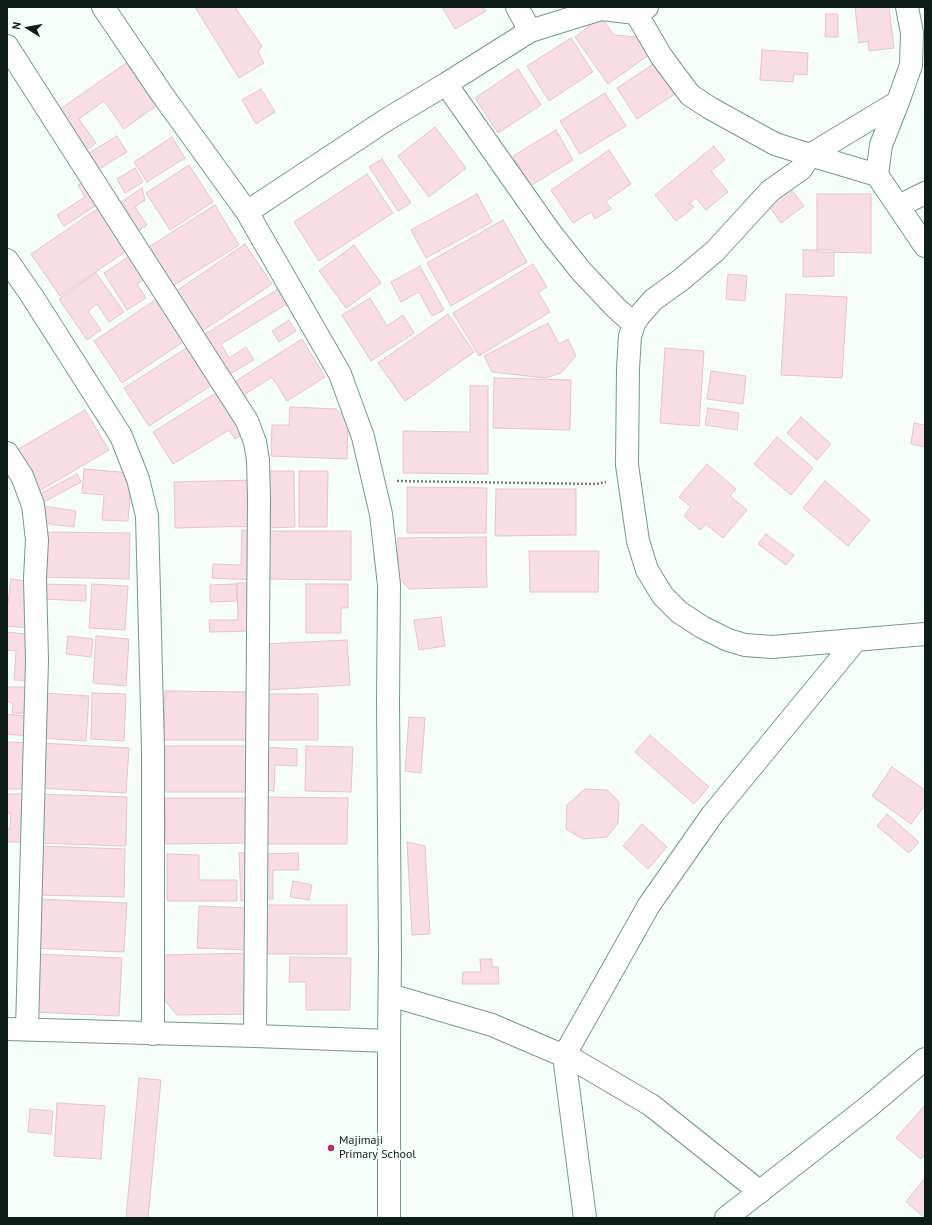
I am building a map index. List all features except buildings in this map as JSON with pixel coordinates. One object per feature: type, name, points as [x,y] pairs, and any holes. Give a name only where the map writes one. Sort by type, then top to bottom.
[{"type":"street","points":[[103,7],[164,97],[247,212],[340,374],[363,437],[381,514],[389,585],[389,1218]]},
{"type":"street","points":[[517,7],[530,31]]},
{"type":"street","points":[[877,175],[881,145],[911,65],[912,32],[907,7]]},
{"type":"street","points":[[247,212],[386,120],[530,31],[601,9],[641,10],[661,56],[690,95],[710,108],[775,144],[877,175],[925,246]]},
{"type":"street","points":[[7,46],[247,421],[255,442],[258,460],[259,499],[255,1036]]},
{"type":"street","points":[[446,84],[581,271],[634,324]]},
{"type":"street","points":[[898,102],[810,155],[801,169],[770,191],[715,251],[682,279],[653,300],[639,316],[634,324],[630,336],[628,369],[627,465],[638,541],[647,570],[663,596],[679,612],[702,627],[728,640],[745,645],[772,648],[925,634]]},
{"type":"street","points":[[899,206],[925,193]]},
{"type":"street","points":[[7,260],[32,296],[121,436],[138,479],[147,516],[153,749],[153,1034]]},
{"type":"street","points":[[7,453],[22,476],[33,505],[37,540],[37,660],[17,1029],[389,1041]]},
{"type":"street","points":[[585,1218],[564,1056],[649,905],[712,815],[856,640]]},
{"type":"street","points":[[390,995],[492,1025],[576,1061],[651,1105],[760,1192]]},
{"type":"street","points":[[726,1218],[925,1059]]},
{"type":"path","points":[[373,480],[596,484],[605,482],[617,475],[627,465]]},
{"type":"place","name":"Majimaji Primary School","points":[[331,1148]]}]
